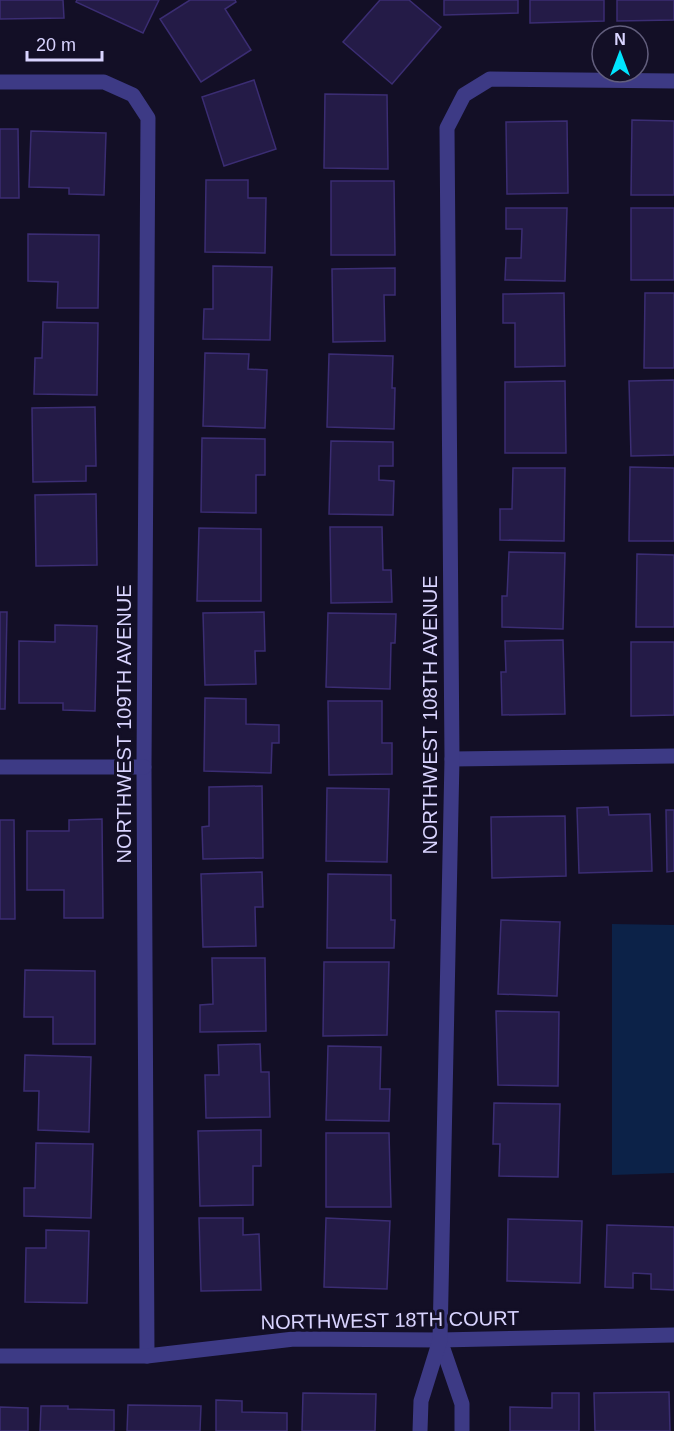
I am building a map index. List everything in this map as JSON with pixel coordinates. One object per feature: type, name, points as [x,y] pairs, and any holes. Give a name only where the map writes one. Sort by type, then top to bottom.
[{"type":"street","name":"NORTHWEST 108TH AVENUE","points":[[420,1431],[421,1401],[440,1340],[453,759],[447,128],[464,95],[490,79],[674,81]]},
{"type":"street","name":"NORTHWEST 109TH AVENUE","points":[[0,82],[104,82],[133,95],[148,118],[144,767],[147,1356]]},
{"type":"street","points":[[453,759],[674,756]]},
{"type":"street","points":[[0,767],[144,767]]},
{"type":"street","name":"NORTHWEST 18TH COURT","points":[[0,1356],[147,1356],[294,1339],[440,1340],[674,1335]]},
{"type":"street","name":"NORTHWEST 108TH AVENUE","points":[[440,1340],[462,1404],[462,1431]]},
{"type":"water","points":[[612,924],[674,925],[674,1173],[612,1175]]},
{"type":"building","points":[[0,0],[63,0],[64,18],[0,19]]},
{"type":"building","points":[[77,0],[159,0],[143,33],[76,2]]},
{"type":"building","points":[[190,0],[235,0],[236,2],[225,9],[251,50],[201,82],[160,19]]},
{"type":"building","points":[[380,0],[409,0],[441,27],[392,84],[343,42]]},
{"type":"building","points":[[444,0],[518,0],[518,13],[444,15]]},
{"type":"building","points":[[530,0],[604,0],[604,21],[530,23]]},
{"type":"building","points":[[617,0],[674,0],[674,20],[617,21]]},
{"type":"building","points":[[254,80],[276,149],[224,166],[202,97]]},
{"type":"building","points":[[325,94],[387,95],[388,169],[324,168]]},
{"type":"building","points":[[632,120],[674,121],[674,195],[631,195]]},
{"type":"building","points":[[567,121],[568,193],[507,194],[506,122]]},
{"type":"building","points":[[0,129],[18,129],[19,198],[0,198]]},
{"type":"building","points":[[31,131],[106,133],[104,195],[69,194],[69,188],[29,187]]},
{"type":"building","points":[[206,180],[248,180],[248,198],[266,198],[265,253],[205,252]]},
{"type":"building","points":[[331,181],[394,181],[395,255],[331,255]]},
{"type":"building","points":[[506,208],[567,208],[565,281],[505,280],[506,258],[521,258],[522,229],[506,229]]},
{"type":"building","points":[[631,208],[674,208],[674,280],[631,280]]},
{"type":"building","points":[[28,234],[99,235],[98,308],[57,308],[58,282],[28,281]]},
{"type":"building","points":[[213,266],[272,267],[270,340],[203,339],[204,309],[213,309]]},
{"type":"building","points":[[395,268],[395,295],[384,295],[385,341],[333,342],[332,269]]},
{"type":"building","points":[[564,293],[565,366],[515,367],[515,323],[503,323],[503,294]]},
{"type":"building","points":[[645,293],[674,293],[674,368],[644,368]]},
{"type":"building","points":[[43,322],[98,323],[97,395],[34,394],[35,358],[42,358]]},
{"type":"building","points":[[205,353],[249,354],[248,369],[267,370],[265,428],[203,426]]},
{"type":"building","points":[[329,354],[393,356],[394,429],[327,427]]},
{"type":"building","points":[[674,380],[674,455],[631,456],[629,381]]},
{"type":"building","points":[[565,381],[566,453],[505,453],[505,382]]},
{"type":"building","points":[[95,407],[96,466],[86,466],[86,481],[33,482],[32,408]]},
{"type":"building","points":[[202,438],[265,439],[265,475],[256,475],[256,513],[201,512]]},
{"type":"building","points":[[331,441],[393,442],[393,466],[379,466],[379,480],[394,481],[393,515],[329,514]]},
{"type":"building","points":[[630,467],[674,468],[674,541],[629,541]]},
{"type":"building","points":[[513,468],[565,468],[564,541],[500,540],[500,509],[512,509]]},
{"type":"building","points":[[96,494],[97,565],[36,566],[35,495]]},
{"type":"building","points":[[330,527],[382,527],[383,570],[391,570],[392,602],[331,603]]},
{"type":"building","points":[[199,528],[261,529],[261,601],[197,601]]},
{"type":"building","points":[[509,552],[565,553],[563,629],[502,627],[502,596],[507,596]]},
{"type":"building","points":[[637,554],[674,555],[674,627],[636,627]]},
{"type":"building","points":[[0,612],[7,612],[5,709],[0,709]]},
{"type":"building","points":[[264,612],[265,651],[255,651],[256,684],[205,685],[203,613]]},
{"type":"building","points":[[328,613],[396,614],[395,643],[391,643],[390,689],[326,687]]},
{"type":"building","points":[[55,625],[97,626],[95,711],[63,710],[63,703],[19,703],[19,641],[55,642]]},
{"type":"building","points":[[563,640],[565,714],[502,715],[501,672],[506,672],[505,641]]},
{"type":"building","points":[[631,642],[674,642],[674,715],[631,716]]},
{"type":"building","points":[[205,698],[246,699],[246,724],[279,725],[279,743],[272,743],[271,773],[204,771]]},
{"type":"building","points":[[328,701],[382,701],[382,743],[392,743],[392,774],[329,775]]},
{"type":"building","points":[[262,786],[263,858],[203,859],[202,827],[209,826],[209,787]]},
{"type":"building","points":[[327,788],[389,789],[387,862],[326,861]]},
{"type":"building","points":[[608,807],[609,815],[650,814],[652,871],[579,873],[577,808]]},
{"type":"building","points":[[666,810],[674,810],[674,871],[667,872]]},
{"type":"building","points":[[565,816],[566,876],[492,878],[491,817]]},
{"type":"building","points":[[102,819],[103,918],[64,918],[64,890],[27,890],[27,831],[69,831],[69,820]]},
{"type":"building","points":[[0,820],[14,820],[15,919],[0,919]]},
{"type":"building","points":[[262,872],[263,907],[255,907],[256,946],[203,947],[201,874]]},
{"type":"building","points":[[328,874],[391,875],[391,920],[395,920],[394,948],[327,948]]},
{"type":"building","points":[[501,920],[560,922],[557,996],[498,994]]},
{"type":"building","points":[[212,958],[265,958],[266,1031],[200,1032],[200,1005],[213,1004]]},
{"type":"building","points":[[324,962],[389,962],[387,1035],[323,1036]]},
{"type":"building","points":[[25,970],[95,971],[95,1044],[53,1044],[53,1017],[24,1017]]},
{"type":"building","points":[[496,1011],[559,1012],[558,1086],[498,1085]]},
{"type":"building","points":[[260,1044],[261,1072],[269,1072],[270,1117],[206,1118],[205,1075],[219,1075],[218,1045]]},
{"type":"building","points":[[328,1046],[381,1047],[380,1089],[390,1089],[389,1121],[326,1120]]},
{"type":"building","points":[[25,1055],[91,1057],[89,1132],[38,1130],[39,1091],[24,1091]]},
{"type":"building","points":[[494,1103],[560,1104],[558,1177],[499,1176],[500,1144],[493,1144]]},
{"type":"building","points":[[261,1130],[261,1166],[253,1166],[253,1205],[200,1206],[198,1131]]},
{"type":"building","points":[[326,1133],[389,1133],[391,1207],[326,1207]]},
{"type":"building","points":[[36,1143],[93,1144],[91,1218],[24,1216],[24,1188],[35,1188]]},
{"type":"building","points":[[199,1218],[243,1218],[243,1235],[259,1234],[261,1290],[201,1291]]},
{"type":"building","points":[[326,1218],[390,1221],[387,1289],[324,1287]]},
{"type":"building","points":[[508,1219],[582,1221],[580,1283],[507,1281]]},
{"type":"building","points":[[607,1225],[674,1227],[674,1290],[651,1289],[651,1274],[633,1273],[633,1288],[605,1287]]},
{"type":"building","points":[[46,1230],[89,1231],[87,1303],[25,1302],[26,1248],[46,1248]]},
{"type":"building","points":[[669,1392],[670,1431],[595,1431],[594,1393]]},
{"type":"building","points":[[303,1393],[376,1394],[375,1431],[302,1431]]},
{"type":"building","points":[[552,1393],[579,1393],[579,1431],[510,1431],[510,1407],[552,1408]]},
{"type":"building","points":[[216,1400],[242,1401],[242,1412],[287,1413],[287,1431],[216,1431]]},
{"type":"building","points":[[128,1405],[201,1406],[200,1431],[127,1431]]},
{"type":"building","points":[[41,1406],[114,1410],[114,1431],[40,1431]]},
{"type":"building","points":[[0,1407],[28,1408],[28,1431],[0,1431]]}]
